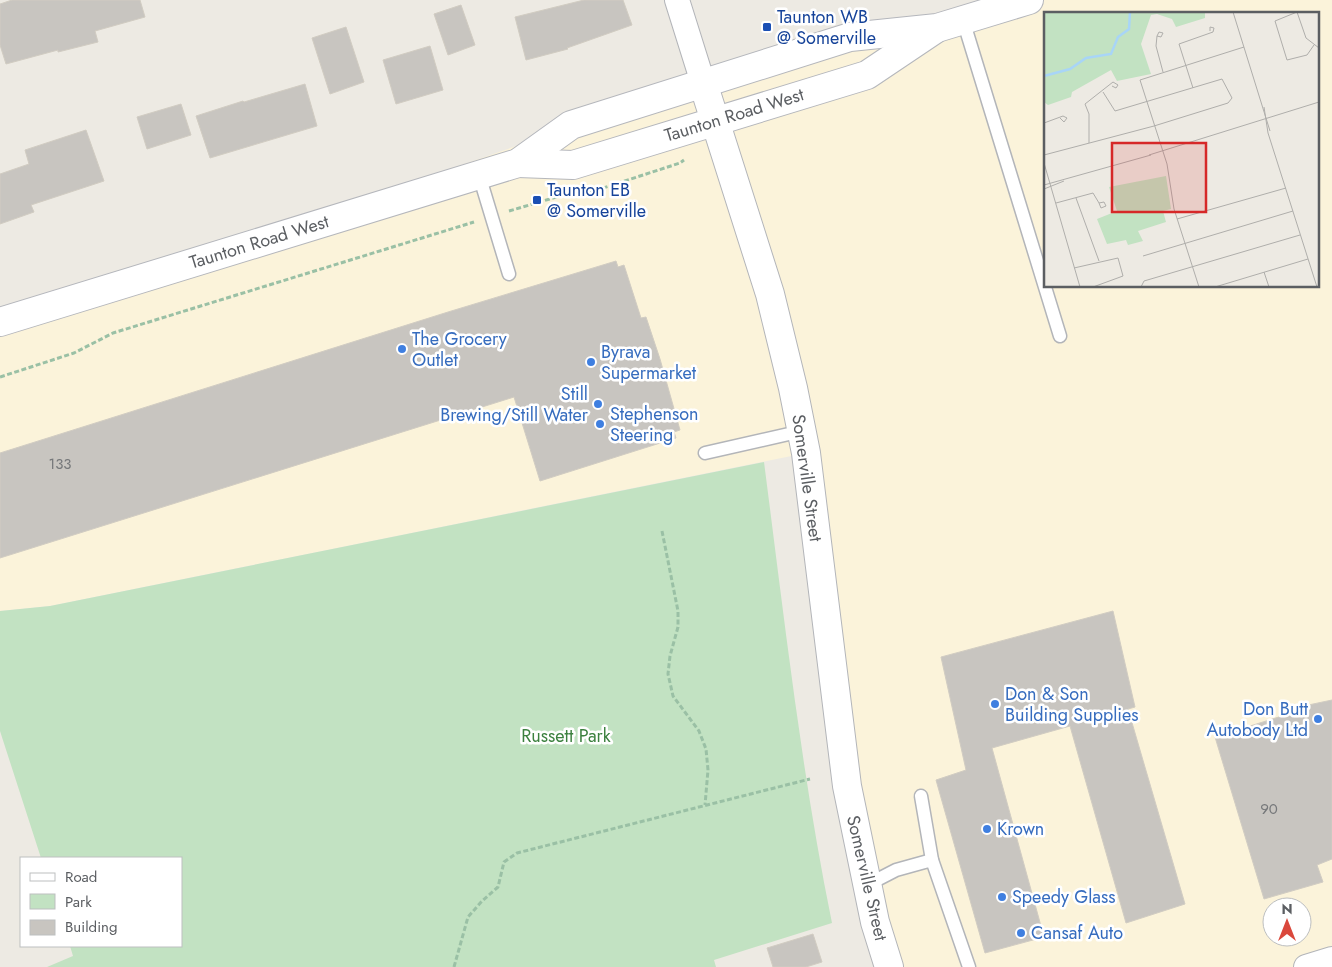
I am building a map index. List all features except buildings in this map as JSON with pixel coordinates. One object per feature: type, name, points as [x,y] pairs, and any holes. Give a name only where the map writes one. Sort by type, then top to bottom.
[{"type":"main road","name":"Taunton Road West","points":[[0,322],[518,162],[571,125],[850,37],[937,28],[1029,0]]},
{"type":"main road","name":"Taunton Road West","points":[[518,162],[572,165],[867,75],[937,28]]},
{"type":"main road","name":"Somerville Street","points":[[703,83],[770,294],[802,431],[847,786],[875,922],[889,967]]},
{"type":"street","name":"Somerville Street","points":[[677,0],[703,83]]},
{"type":"street","points":[[1306,967],[1332,959]]},
{"type":"lane","points":[[963,20],[1044,284]]},
{"type":"lane","points":[[479,175],[509,274]]},
{"type":"lane","points":[[1045,288],[1060,336]]},
{"type":"lane","points":[[705,453],[802,431]]},
{"type":"lane","points":[[921,796],[932,860],[969,967]]},
{"type":"lane","points":[[867,885],[896,870],[932,860]]},
{"type":"path","points":[[582,192],[610,186],[680,163],[687,158]]},
{"type":"path","points":[[0,377],[74,353],[114,332],[491,216],[573,193]]},
{"type":"path","points":[[662,531],[678,611],[678,627],[670,656],[668,674],[673,696],[699,731],[706,749],[708,770],[705,806]]},
{"type":"path","points":[[454,967],[468,917],[498,887],[504,862],[518,853],[810,779]]},
{"type":"shaded area","points":[[1029,0],[1332,0],[1332,959],[1304,967],[889,967],[806,453],[50,606],[0,611],[0,325],[646,101]]},
{"type":"green space","name":"Russett Park","points":[[764,462],[802,751],[832,923],[714,960],[716,967],[47,967],[73,956],[70,947],[182,947],[182,857],[41,857],[0,731],[0,611],[50,606]]},
{"type":"place","name":"Taunton WB @ Somerville","points":[[767,27]]},
{"type":"place","name":"Taunton EB @ Somerville","points":[[537,200]]},
{"type":"place","name":"The Grocery Outlet","points":[[402,349]]},
{"type":"place","name":"Byrava Supermarket","points":[[591,362]]},
{"type":"place","name":"Still Brewing/Still Water","points":[[598,404]]},
{"type":"place","name":"Stephenson Steering","points":[[600,424]]},
{"type":"place","name":"Don & Son Building Supplies","points":[[995,704]]},
{"type":"place","name":"Don Butt Autobody Ltd","points":[[1318,719]]},
{"type":"place","name":"Krown","points":[[987,829]]},
{"type":"place","name":"Speedy Glass","points":[[1002,897]]},
{"type":"place","name":"Cansaf Auto","points":[[1021,933]]}]
